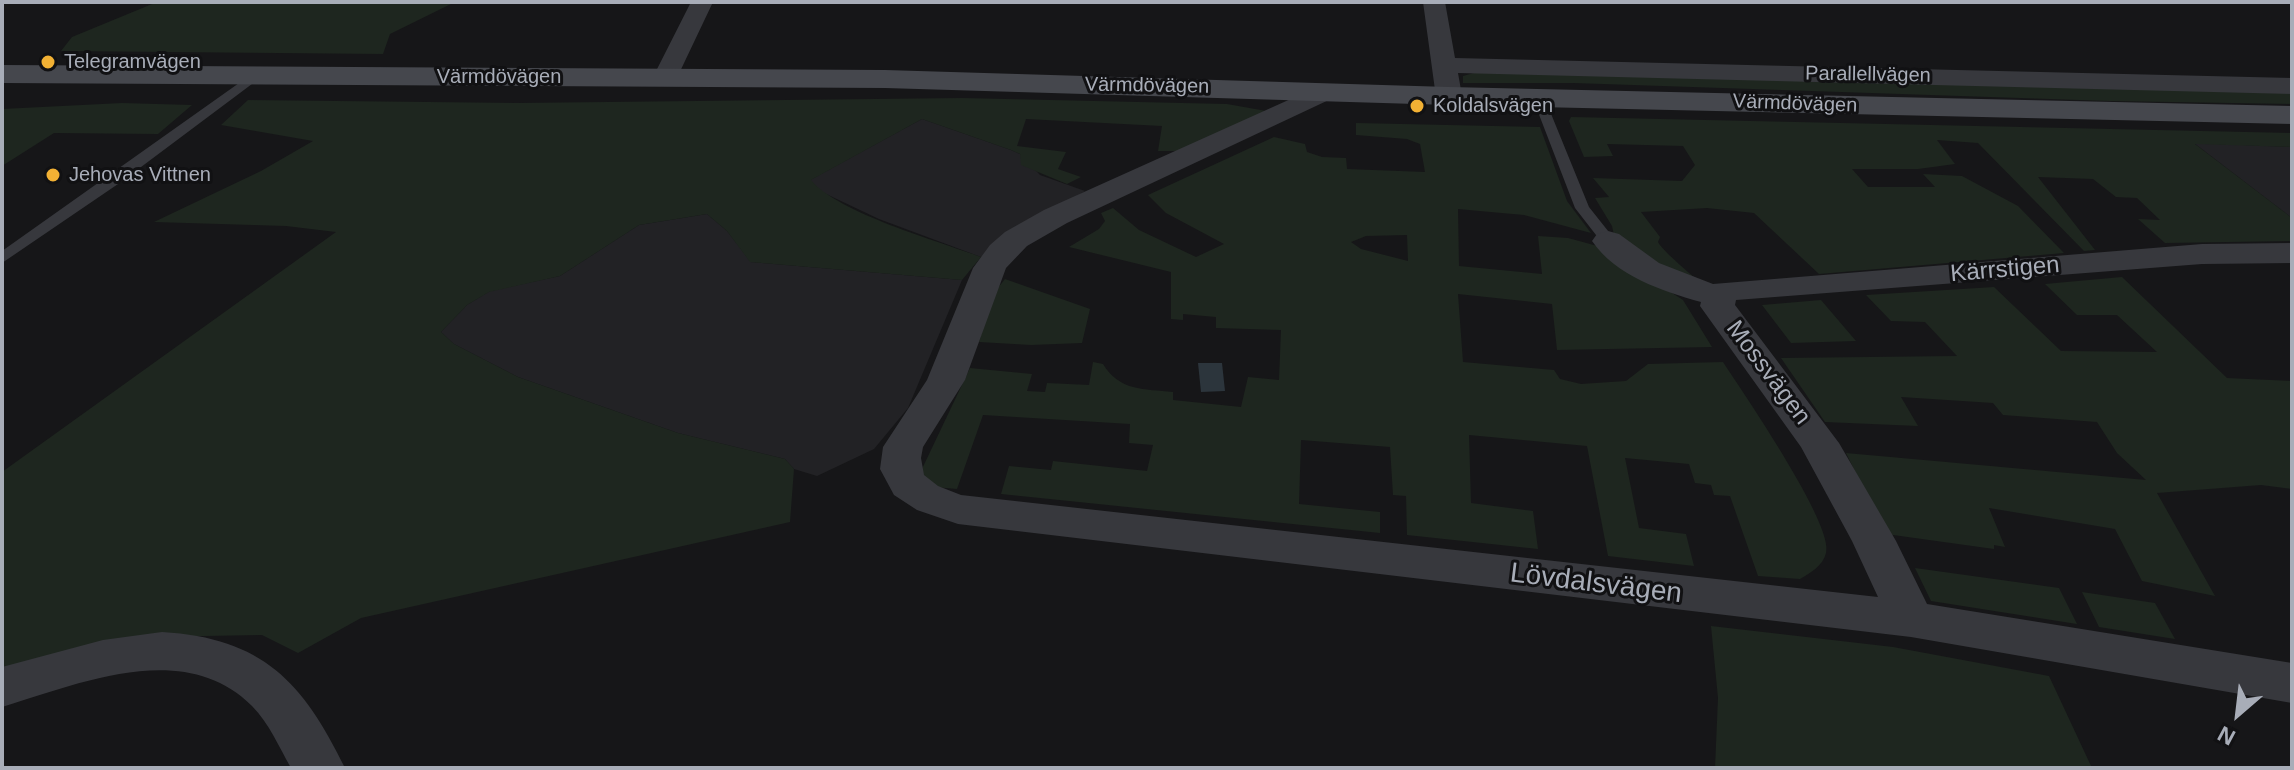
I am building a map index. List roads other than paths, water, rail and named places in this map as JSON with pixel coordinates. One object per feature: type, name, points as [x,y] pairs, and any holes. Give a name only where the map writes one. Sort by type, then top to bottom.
[{"type":"main road","name":"Värmdövägen","points":[[2,74],[885,79],[1539,99],[2292,115]]},
{"type":"street","points":[[666,77],[702,2]]},
{"type":"street","points":[[1434,2],[1449,96]]},
{"type":"street","name":"Parallellvägen","points":[[1444,65],[2292,86]]},
{"type":"street","name":"Lövdalsvägen","points":[[1324,92],[1015,239],[991,268],[979,291],[966,334],[946,380],[901,448],[900,467],[905,481],[934,502],[958,509],[1911,619],[2292,683]]},
{"type":"street","name":"Mossvägen","points":[[1608,241],[1628,260],[1657,278],[1720,296],[1717,306],[1819,443],[1874,541],[1911,619]]},
{"type":"street","name":"Kärrstigen","points":[[1720,296],[1724,291],[2202,254],[2292,253]]},
{"type":"street","points":[[2,687],[112,659],[164,651],[210,660],[241,670],[270,693],[318,768]]},
{"type":"lane","points":[[2,258],[129,170],[256,75]]},
{"type":"lane","name":"Mossvägen","points":[[1539,99],[1582,208],[1608,241]]},
{"type":"place","name":"Telegramvägen","points":[[48,62]]},
{"type":"place","name":"Koldalsvägen","points":[[1417,106]]},
{"type":"place","name":"Jehovas Vittnen","points":[[53,175]]}]
